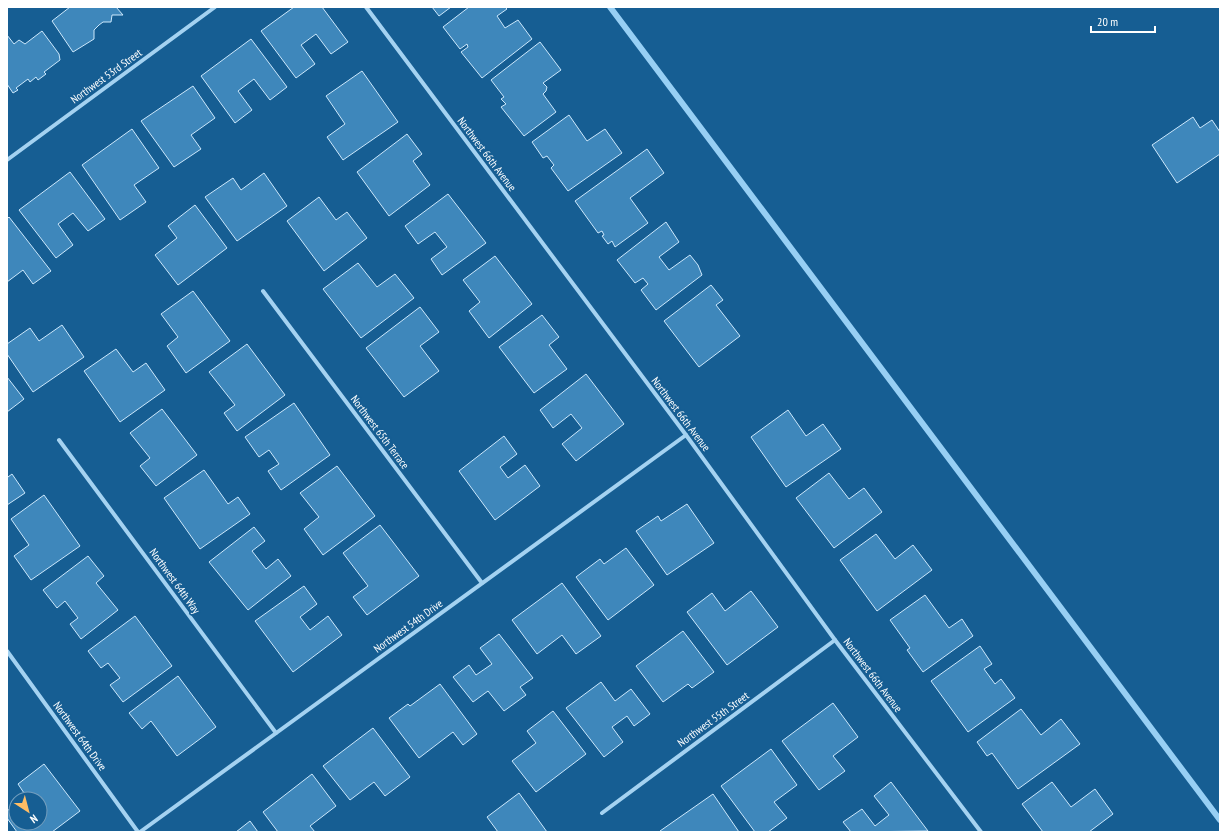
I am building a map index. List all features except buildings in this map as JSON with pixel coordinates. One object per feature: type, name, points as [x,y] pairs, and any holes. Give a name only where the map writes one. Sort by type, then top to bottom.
[{"type":"street","name":"Northwest 53rd Street","points":[[7,160],[215,7]]},
{"type":"street","name":"Northwest 66th Avenue","points":[[366,7],[686,435],[835,640],[981,832]]},
{"type":"street","name":"Northwest 65th Terrace","points":[[263,291],[482,584]]},
{"type":"street","name":"Northwest 54th Drive","points":[[139,832],[686,435]]},
{"type":"street","name":"Northwest 64th Way","points":[[59,440],[276,733]]},
{"type":"street","name":"Northwest 55th Street","points":[[602,813],[835,640]]},
{"type":"street","name":"Northwest 64th Drive","points":[[7,651],[139,832]]},
{"type":"waterway","points":[[610,7],[1220,820]]}]
